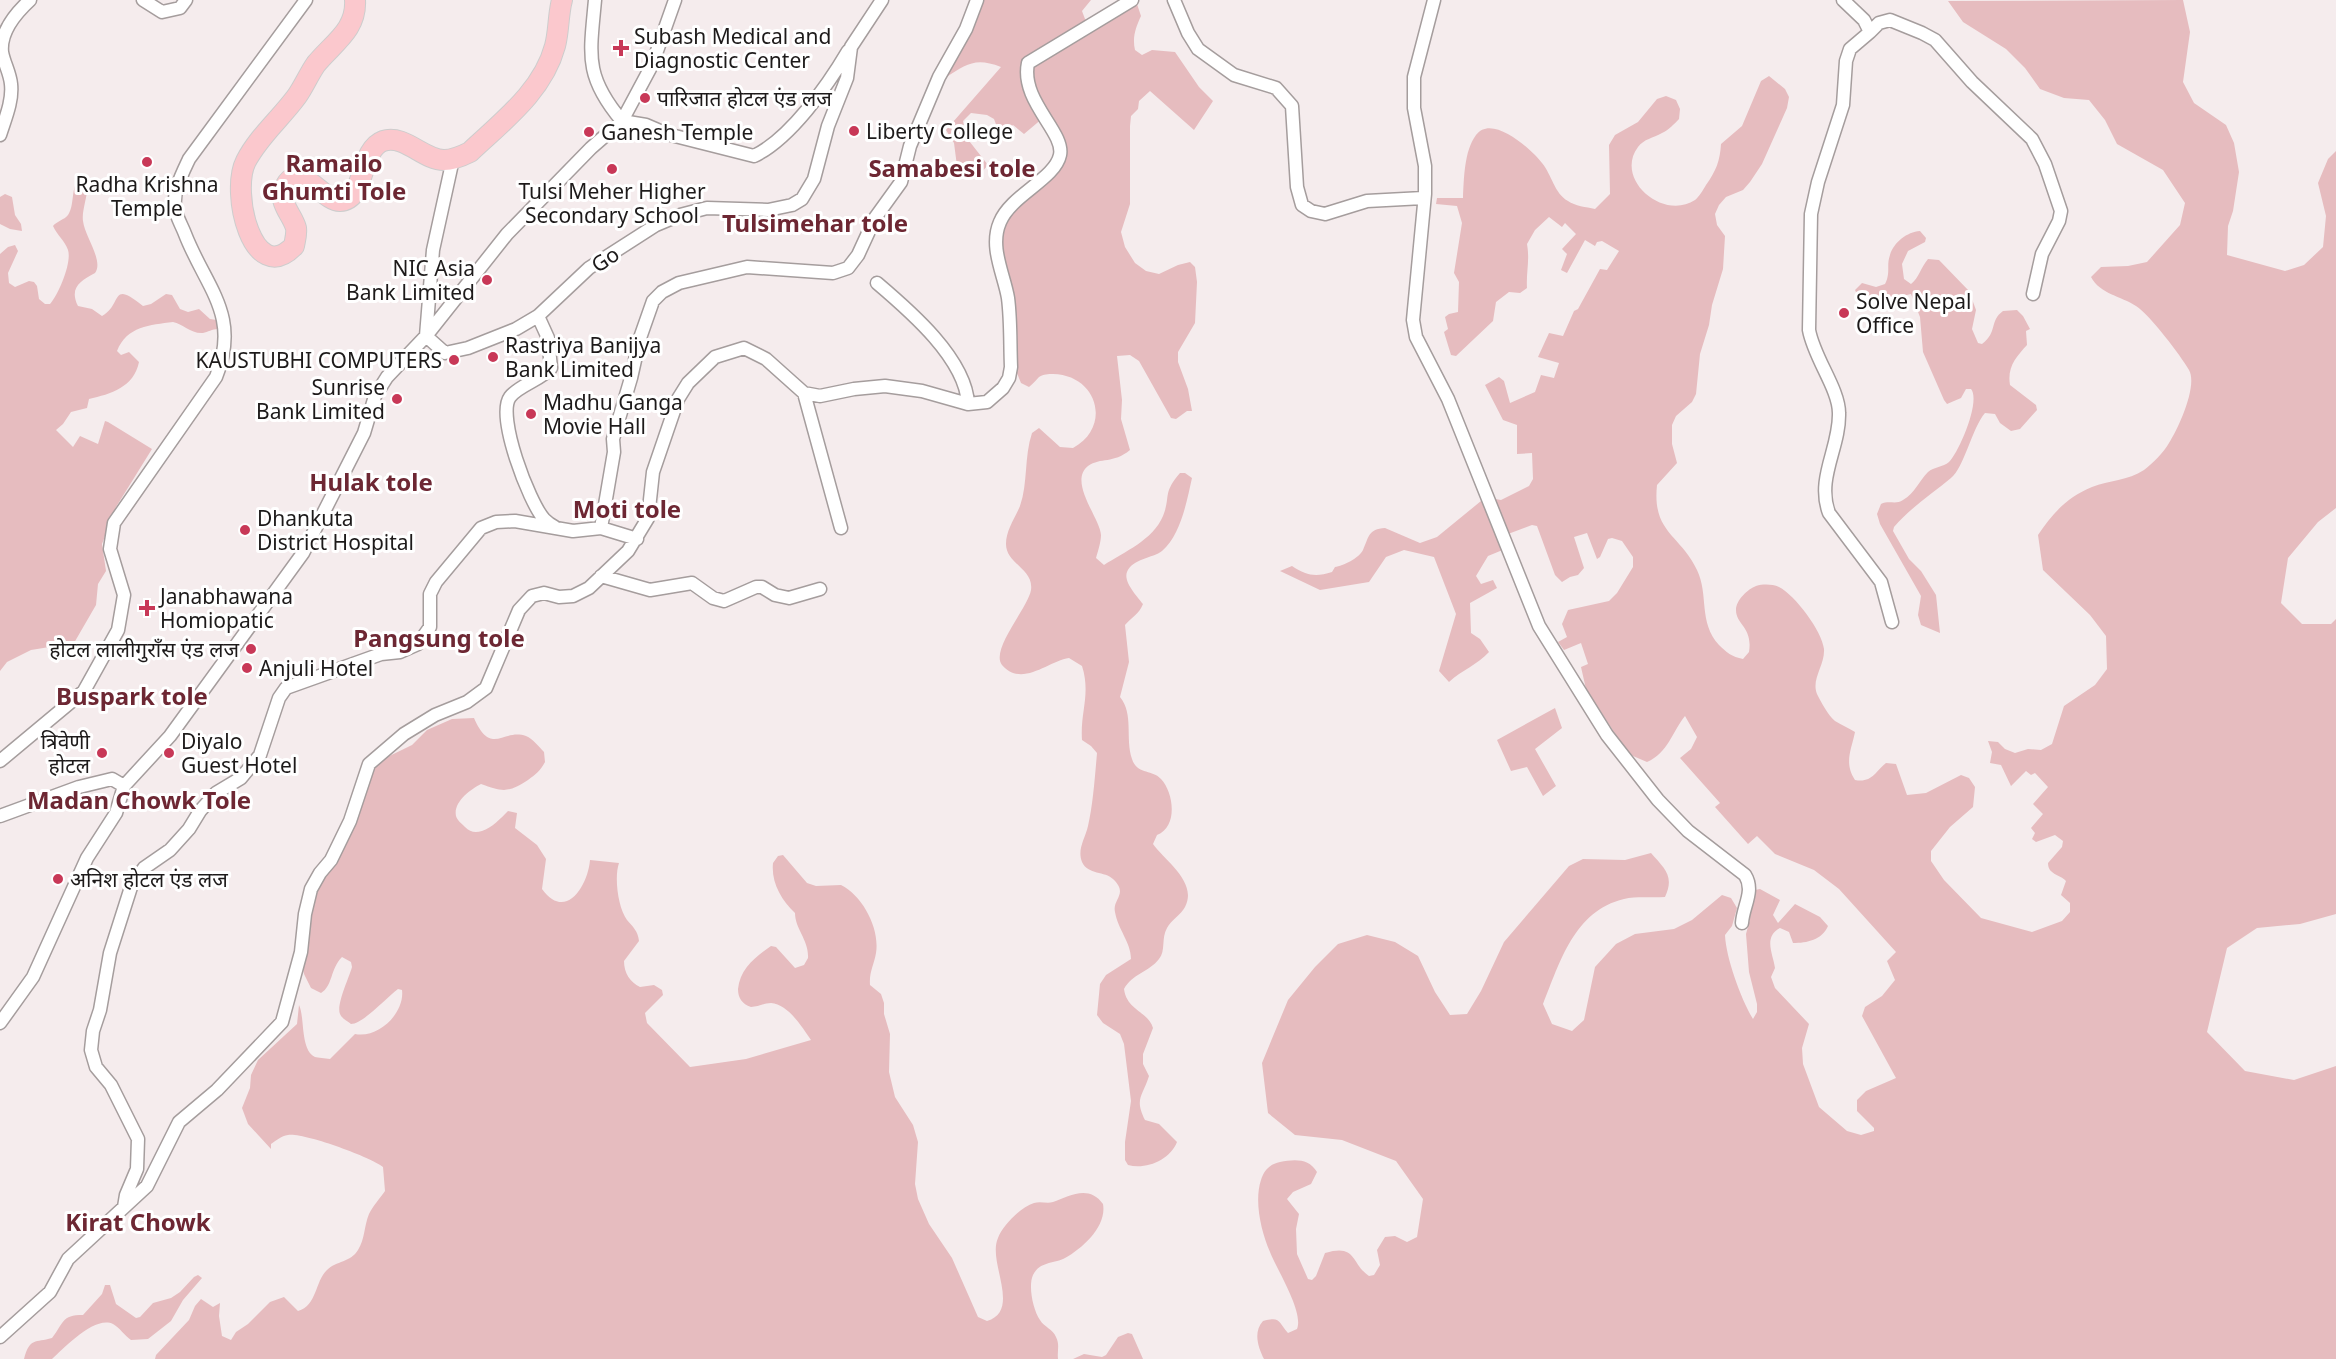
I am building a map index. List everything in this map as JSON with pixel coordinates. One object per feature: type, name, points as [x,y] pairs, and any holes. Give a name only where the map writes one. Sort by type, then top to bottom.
[{"type":"main road","points":[[355,0],[354,16],[347,32],[316,65],[297,96],[257,143],[245,162],[240,178],[239,195],[253,240],[261,251],[270,256],[281,256],[294,246],[296,229],[284,205],[285,187],[289,182],[297,178],[306,179],[325,196],[337,202],[347,200],[358,187],[373,148],[381,142],[398,140],[442,160],[453,159],[470,152],[528,97],[547,69],[556,44],[562,0]]},
{"type":"street","points":[[0,135],[10,101],[11,84],[1,49],[6,28],[30,0]]},
{"type":"street","points":[[143,0],[162,12],[180,8],[186,0]]},
{"type":"street","points":[[0,761],[84,691],[118,630],[124,595],[110,549],[114,523],[216,377],[224,357],[226,328],[219,304],[192,253],[175,208],[178,182],[189,159],[306,0]]},
{"type":"street","points":[[595,0],[591,40],[594,79],[609,106],[622,121],[646,125],[667,134],[754,156],[769,149],[789,129],[833,77],[850,47]]},
{"type":"street","points":[[0,1023],[33,976],[87,858],[116,813],[124,786],[170,736],[303,553],[364,433],[375,396],[387,376],[426,336],[507,234],[591,148],[622,121],[652,65],[675,0]]},
{"type":"street","name":"Go","points":[[426,336],[445,353],[468,348],[516,330],[538,316],[589,268],[656,225],[680,215],[707,208],[768,210],[792,205],[802,199],[814,179],[828,126],[847,78],[850,47],[882,0]]},
{"type":"street","points":[[602,528],[617,422],[631,378],[640,338],[653,301],[662,292],[679,283],[747,267],[833,273],[848,268],[858,255],[875,218],[900,182],[910,146],[939,77],[966,29],[978,0]]},
{"type":"street","points":[[0,1337],[50,1292],[68,1259],[147,1186],[179,1122],[217,1090],[282,1022],[301,952],[305,914],[311,889],[331,860],[350,821],[369,764],[404,734],[435,715],[468,702],[486,688],[519,610],[532,596],[544,593],[559,597],[573,596],[589,588],[628,551],[637,539],[648,518],[653,472],[678,399],[688,383],[715,357],[744,348],[766,359],[804,393],[820,396],[854,389],[885,387],[922,392],[968,405],[987,402],[1003,388],[1009,378],[1011,367],[1008,298],[995,240],[999,222],[1008,208],[1053,168],[1060,155],[1058,142],[1026,84],[1028,63],[1132,0]]},
{"type":"street","points":[[1174,0],[1188,33],[1198,49],[1234,75],[1276,88],[1292,106],[1297,188],[1302,205],[1311,211],[1325,214],[1367,201],[1423,198]]},
{"type":"street","points":[[1434,0],[1413,77],[1414,108],[1425,165],[1425,194],[1413,320],[1416,337],[1449,399],[1539,626],[1608,735],[1658,800],[1688,831],[1745,875],[1750,885],[1742,923]]},
{"type":"street","points":[[1843,0],[1864,20],[1870,32]]},
{"type":"street","points":[[1892,622],[1881,582],[1829,513],[1825,502],[1824,484],[1838,426],[1839,412],[1837,399],[1812,347],[1809,330],[1811,214],[1818,182],[1843,105],[1846,61],[1850,49],[1879,23],[1890,20],[1935,40],[1972,82],[2032,139],[2061,211],[2059,221],[2042,254],[2033,294]]},
{"type":"street","points":[[426,336],[434,250],[453,159]]},
{"type":"street","points":[[877,283],[900,303],[938,343],[957,371],[967,392],[968,405]]},
{"type":"street","points":[[538,316],[548,338],[551,368],[546,374],[511,396],[506,417],[518,462],[533,500],[543,519],[556,528]]},
{"type":"street","points":[[804,393],[841,528]]},
{"type":"street","points":[[124,1207],[126,1195],[137,1169],[138,1139],[111,1085],[96,1067],[91,1050],[110,953],[132,884],[144,868],[176,843],[216,793],[241,778],[260,755],[279,698],[286,688],[381,654],[400,652],[418,644],[430,627],[430,594],[436,582],[481,528],[496,522],[515,521],[573,531],[602,528],[637,539]]},
{"type":"street","points":[[601,576],[650,590],[692,583],[713,598],[724,602],[756,587],[762,587],[775,595],[789,598],[820,589]]},
{"type":"street","points":[[0,816],[79,787],[112,779],[124,786]]},
{"type":"shaded area","points":[[983,0],[1091,0],[1082,11],[1085,19],[1094,25],[1136,1],[1141,16],[1134,36],[1135,50],[1142,55],[1152,50],[1175,52],[1199,87],[1213,101],[1194,130],[1150,91],[1139,101],[1138,109],[1131,116],[1130,204],[1121,232],[1125,247],[1135,263],[1146,271],[1159,274],[1190,262],[1195,267],[1197,282],[1195,323],[1178,352],[1178,362],[1188,389],[1192,411],[1187,411],[1176,419],[1171,418],[1139,361],[1130,355],[1117,356],[1122,400],[1121,419],[1130,450],[1113,459],[1088,466],[1081,481],[1101,535],[1096,558],[1104,565],[1137,545],[1152,532],[1163,516],[1169,491],[1180,473],[1185,473],[1192,478],[1179,527],[1169,544],[1162,551],[1133,564],[1126,576],[1143,604],[1125,625],[1129,662],[1120,697],[1127,711],[1130,751],[1134,764],[1141,770],[1161,779],[1169,793],[1171,817],[1164,831],[1157,835],[1153,844],[1184,881],[1188,898],[1183,910],[1167,928],[1159,959],[1131,980],[1124,989],[1129,1002],[1147,1018],[1153,1028],[1143,1054],[1143,1064],[1149,1076],[1140,1102],[1142,1113],[1145,1120],[1159,1124],[1177,1142],[1169,1154],[1150,1165],[1128,1165],[1125,1160],[1125,1142],[1131,1101],[1124,1044],[1120,1034],[1103,1023],[1097,1015],[1100,984],[1106,975],[1131,959],[1129,947],[1115,912],[1120,893],[1118,884],[1110,877],[1088,869],[1081,857],[1094,790],[1097,753],[1082,740],[1085,676],[1082,666],[1069,658],[1026,674],[1018,674],[1002,665],[1000,658],[1005,639],[1031,590],[1028,577],[1007,551],[1006,539],[1020,506],[1032,433],[1039,428],[1060,447],[1073,448],[1085,439],[1093,428],[1096,416],[1089,392],[1081,383],[1068,377],[1046,374],[1039,377],[1029,387],[1021,383],[1014,366],[1004,297],[992,253],[1005,218],[1064,159],[1064,139],[1043,118],[1024,134],[1013,125],[1000,135],[994,119],[987,115],[971,113],[963,121],[966,137],[988,165],[976,179],[968,177],[957,166],[954,143],[946,130],[1001,67],[978,62],[972,63],[945,78]]},
{"type":"shaded area","points":[[2183,0],[2190,32],[2183,82],[2194,103],[2226,125],[2234,143],[2239,172],[2233,211],[2228,226],[2227,255],[2285,271],[2304,265],[2323,247],[2326,216],[2318,183],[2328,159],[2336,151],[2336,508],[2318,522],[2288,558],[2281,603],[2302,624],[2331,624],[2336,619],[2336,914],[2300,924],[2257,928],[2227,948],[2207,1032],[2245,1071],[2294,1080],[2336,1066],[2336,1359],[1264,1359],[1258,1345],[1257,1335],[1263,1321],[1276,1320],[1288,1333],[1297,1329],[1298,1322],[1297,1312],[1289,1291],[1273,1260],[1261,1226],[1259,1188],[1264,1173],[1270,1166],[1296,1160],[1310,1164],[1317,1172],[1311,1184],[1293,1192],[1287,1199],[1299,1214],[1296,1229],[1297,1254],[1308,1279],[1312,1280],[1316,1276],[1325,1253],[1335,1251],[1348,1253],[1363,1271],[1369,1276],[1374,1275],[1380,1265],[1377,1250],[1385,1237],[1395,1236],[1407,1242],[1417,1237],[1423,1199],[1396,1161],[1342,1140],[1295,1135],[1268,1113],[1262,1063],[1288,1000],[1315,967],[1338,944],[1367,935],[1395,942],[1418,956],[1435,992],[1450,1015],[1467,1014],[1481,991],[1504,942],[1569,866],[1583,859],[1625,860],[1651,853],[1667,873],[1669,883],[1665,897],[1624,899],[1607,905],[1581,926],[1563,955],[1543,1004],[1552,1024],[1572,1031],[1584,1020],[1595,967],[1616,944],[1635,934],[1674,929],[1692,920],[1722,895],[1731,898],[1737,908],[1732,926],[1725,935],[1726,944],[1735,978],[1753,1019],[1757,1012],[1757,1004],[1749,972],[1746,934],[1750,919],[1748,906],[1755,890],[1760,889],[1780,900],[1773,915],[1778,923],[1795,904],[1820,917],[1828,926],[1818,938],[1798,943],[1793,943],[1789,932],[1780,928],[1770,941],[1775,968],[1771,977],[1775,988],[1809,1024],[1802,1048],[1803,1064],[1819,1107],[1847,1131],[1861,1135],[1874,1131],[1874,1128],[1857,1111],[1857,1100],[1866,1091],[1896,1078],[1862,1016],[1865,1007],[1882,996],[1895,980],[1887,961],[1896,952],[1839,889],[1814,870],[1775,854],[1757,836],[1748,844],[1715,807],[1720,803],[1680,758],[1691,749],[1697,737],[1685,716],[1665,748],[1647,762],[1633,756],[1625,749],[1586,689],[1581,667],[1588,664],[1581,643],[1564,650],[1558,642],[1567,637],[1562,624],[1568,610],[1609,601],[1617,593],[1633,567],[1633,557],[1622,541],[1608,539],[1597,559],[1587,533],[1574,537],[1584,568],[1578,575],[1562,582],[1555,575],[1537,526],[1532,525],[1508,534],[1505,549],[1488,556],[1476,576],[1481,584],[1493,580],[1497,588],[1470,603],[1471,633],[1480,639],[1489,652],[1449,682],[1439,671],[1456,614],[1434,557],[1404,550],[1386,557],[1369,582],[1320,590],[1280,571],[1292,566],[1312,575],[1332,572],[1335,567],[1358,556],[1370,534],[1379,529],[1385,528],[1420,543],[1437,537],[1481,501],[1490,498],[1501,500],[1529,486],[1533,479],[1532,453],[1517,454],[1517,425],[1503,420],[1485,385],[1499,377],[1504,381],[1510,403],[1535,392],[1541,375],[1554,378],[1559,363],[1538,357],[1549,333],[1563,336],[1574,311],[1578,309],[1600,269],[1607,270],[1619,251],[1602,241],[1597,242],[1595,246],[1585,240],[1567,273],[1561,270],[1567,254],[1562,249],[1576,234],[1565,223],[1562,227],[1549,217],[1535,230],[1527,244],[1527,288],[1520,293],[1509,292],[1496,302],[1493,321],[1456,356],[1451,355],[1444,332],[1448,329],[1445,317],[1458,312],[1459,282],[1454,273],[1462,223],[1457,206],[1436,204],[1437,198],[1463,198],[1467,157],[1476,135],[1483,129],[1492,128],[1511,136],[1530,150],[1542,163],[1563,198],[1574,204],[1595,209],[1610,194],[1609,145],[1615,135],[1638,122],[1657,99],[1666,96],[1676,100],[1680,109],[1679,119],[1667,130],[1640,144],[1632,159],[1632,172],[1637,183],[1657,201],[1669,205],[1682,205],[1695,200],[1701,193],[1715,170],[1721,144],[1742,126],[1761,81],[1769,76],[1785,89],[1789,97],[1787,108],[1762,164],[1743,190],[1726,197],[1715,214],[1717,225],[1725,236],[1723,269],[1700,354],[1696,394],[1692,402],[1676,416],[1672,425],[1672,444],[1677,463],[1657,485],[1659,513],[1669,532],[1697,570],[1703,589],[1708,627],[1719,645],[1730,654],[1743,659],[1749,652],[1749,637],[1736,610],[1740,599],[1753,587],[1773,585],[1779,587],[1807,614],[1824,649],[1816,683],[1817,694],[1832,718],[1855,732],[1849,762],[1855,780],[1865,780],[1873,776],[1886,763],[1896,764],[1907,795],[1926,793],[1961,775],[1969,778],[1975,787],[1973,807],[1950,827],[1931,851],[1931,861],[1944,880],[1981,918],[2032,932],[2062,921],[2070,912],[2070,903],[2061,895],[2066,881],[2050,870],[2048,863],[2062,847],[2063,841],[2055,835],[2036,842],[2032,839],[2035,833],[2031,828],[2043,814],[2033,804],[2048,787],[2035,773],[2031,775],[2026,771],[2011,786],[2001,765],[1990,763],[1992,752],[1988,741],[1998,742],[2005,749],[2015,753],[2028,749],[2041,750],[2052,744],[2064,706],[2095,685],[2107,669],[2106,636],[2090,615],[2043,570],[2038,535],[2055,513],[2083,491],[2138,474],[2147,467],[2167,446],[2182,418],[2191,386],[2189,370],[2165,336],[2142,311],[2105,291],[2091,277],[2101,267],[2128,266],[2147,262],[2180,225],[2185,203],[2163,170],[2117,144],[2105,120],[2089,100],[2064,98],[2040,89],[2025,68],[2006,49],[1963,22],[1948,1]]},
{"type":"shaded area","points":[[84,176],[87,191],[83,221],[96,255],[97,268],[95,273],[81,282],[75,290],[78,306],[92,309],[102,316],[121,294],[126,294],[143,306],[151,304],[166,294],[172,295],[180,309],[188,312],[199,309],[210,319],[217,320],[218,329],[199,333],[173,322],[140,328],[133,332],[121,343],[117,351],[121,355],[129,352],[139,362],[132,378],[113,392],[89,399],[87,408],[71,412],[56,430],[73,447],[80,436],[98,444],[105,421],[152,449],[116,507],[102,544],[106,571],[98,584],[96,605],[74,643],[31,650],[7,662],[0,671],[0,254],[8,247],[15,245],[18,251],[8,273],[9,283],[15,287],[29,281],[34,282],[39,299],[45,304],[50,304],[64,278],[69,255],[67,247],[53,226],[68,215],[76,183]]},
{"type":"shaded area","points":[[5,194],[12,197],[15,215],[21,224],[22,231],[0,224],[0,197]]},
{"type":"shaded area","points":[[1920,231],[1926,238],[1925,242],[1908,251],[1902,264],[1904,279],[1911,284],[1928,259],[1939,260],[1969,291],[1976,310],[1972,329],[1978,343],[1982,344],[1987,340],[1996,319],[2003,311],[2017,310],[2023,316],[2030,329],[2026,331],[2027,345],[2016,358],[2009,379],[2010,385],[2036,405],[2037,410],[2020,429],[2011,431],[2000,423],[1995,414],[1985,413],[1956,473],[1914,507],[1894,527],[1893,531],[1909,559],[1921,571],[1936,595],[1940,633],[1921,625],[1918,615],[1921,596],[1880,524],[1877,514],[1881,504],[1903,500],[1911,494],[1928,472],[1949,462],[1958,448],[1971,415],[1973,395],[1971,389],[1966,389],[1961,398],[1947,404],[1944,400],[1923,352],[1920,317],[1911,294],[1886,300],[1866,298],[1857,294],[1855,290],[1862,283],[1876,287],[1885,284],[1892,250],[1906,236]]},
{"type":"shaded area","points":[[1555,708],[1562,728],[1535,749],[1556,786],[1543,796],[1527,767],[1511,771],[1497,740]]},
{"type":"shaded area","points":[[474,718],[480,730],[492,739],[511,735],[529,737],[544,752],[545,762],[528,780],[510,789],[500,790],[481,784],[472,789],[457,806],[457,819],[469,830],[477,832],[489,828],[508,811],[517,813],[515,828],[537,845],[546,859],[542,889],[559,902],[567,901],[580,889],[590,860],[619,863],[617,884],[619,900],[624,915],[636,932],[639,941],[624,961],[626,973],[633,983],[640,987],[654,985],[662,990],[663,995],[645,1013],[647,1023],[690,1067],[746,1059],[811,1040],[794,1017],[783,1007],[771,1003],[748,1006],[740,998],[738,992],[739,982],[745,970],[754,959],[771,946],[776,947],[795,968],[804,965],[808,958],[795,913],[785,902],[775,884],[773,863],[778,856],[783,855],[807,883],[816,886],[841,885],[856,897],[868,914],[877,944],[870,985],[881,994],[884,1003],[884,1014],[890,1034],[889,1072],[895,1097],[913,1125],[918,1142],[915,1184],[918,1199],[929,1224],[952,1258],[978,1317],[987,1321],[997,1315],[1002,1307],[1002,1284],[996,1248],[1000,1233],[1018,1212],[1034,1203],[1051,1203],[1079,1193],[1092,1194],[1103,1204],[1101,1220],[1092,1236],[1065,1258],[1039,1267],[1033,1275],[1031,1291],[1035,1310],[1037,1316],[1056,1337],[1058,1359],[155,1359],[156,1355],[189,1320],[201,1299],[213,1307],[220,1303],[222,1336],[231,1340],[236,1332],[248,1324],[270,1302],[284,1297],[298,1311],[304,1308],[309,1304],[327,1270],[351,1257],[360,1246],[369,1214],[385,1191],[383,1167],[336,1146],[296,1135],[281,1137],[271,1144],[271,1149],[248,1124],[242,1108],[250,1088],[251,1075],[258,1060],[297,1024],[299,1005],[307,1048],[315,1057],[330,1059],[355,1034],[364,1034],[381,1028],[395,1015],[402,999],[402,990],[398,989],[356,1023],[351,1024],[342,1017],[339,1010],[340,1004],[352,967],[351,962],[342,957],[325,990],[321,993],[311,988],[304,974],[299,951],[315,887],[333,867],[373,764],[412,745],[427,730],[452,719]]},
{"type":"shaded area","points":[[198,1275],[202,1278],[183,1300],[171,1321],[148,1339],[131,1340],[115,1325],[106,1322],[80,1334],[52,1359],[24,1359],[31,1344],[52,1338],[67,1318],[83,1315],[102,1294],[105,1285],[110,1285],[116,1304],[136,1318],[140,1317],[153,1303],[171,1298],[180,1292]]},
{"type":"shaded area","points":[[1128,1333],[1132,1334],[1143,1359],[1073,1359],[1084,1354],[1102,1357],[1106,1355],[1118,1337]]},
{"type":"place","name":"Subash Medical and Diagnostic Center","points":[[621,48]]},
{"type":"place","name":"पारिजात होटल एंड लज","points":[[645,98]]},
{"type":"place","name":"Liberty College","points":[[854,131]]},
{"type":"place","name":"Ganesh Temple","points":[[589,132]]},
{"type":"place","name":"Radha Krishna Temple","points":[[147,162]]},
{"type":"place","name":"Tulsi Meher Higher Secondary School","points":[[612,169]]},
{"type":"place","name":"NIC Asia Bank Limited","points":[[487,280]]},
{"type":"place","name":"Solve Nepal Office","points":[[1844,313]]},
{"type":"place","name":"Rastriya Banijya Bank Limited","points":[[493,357]]},
{"type":"place","name":"KAUSTUBHI COMPUTERS","points":[[454,360]]},
{"type":"place","name":"Sunrise Bank Limited","points":[[397,399]]},
{"type":"place","name":"Madhu Ganga Movie Hall","points":[[531,414]]},
{"type":"place","name":"Dhankuta District Hospital","points":[[245,530]]},
{"type":"place","name":"Janabhawana Homiopatic","points":[[147,608]]},
{"type":"place","name":"होटल लालीगुराँस एंड लज","points":[[251,649]]},
{"type":"place","name":"Anjuli Hotel","points":[[247,668]]},
{"type":"place","name":"त्रिवेणी होटल","points":[[102,753]]},
{"type":"place","name":"Diyalo Guest Hotel","points":[[169,753]]},
{"type":"place","name":"अनिश होटल एंड लज","points":[[58,879]]},
{"type":"district","name":"Samabesi tole","points":[[952,167]]},
{"type":"district","name":"Ramailo Ghumti Tole","points":[[334,176]]},
{"type":"district","name":"Tulsimehar tole","points":[[815,222]]},
{"type":"district","name":"Hulak tole","points":[[371,481]]},
{"type":"district","name":"Moti tole","points":[[627,508]]},
{"type":"district","name":"Pangsung tole","points":[[439,637]]},
{"type":"district","name":"Buspark tole","points":[[132,695]]},
{"type":"district","name":"Madan Chowk Tole","points":[[139,799]]},
{"type":"district","name":"Kirat Chowk","points":[[138,1221]]}]
